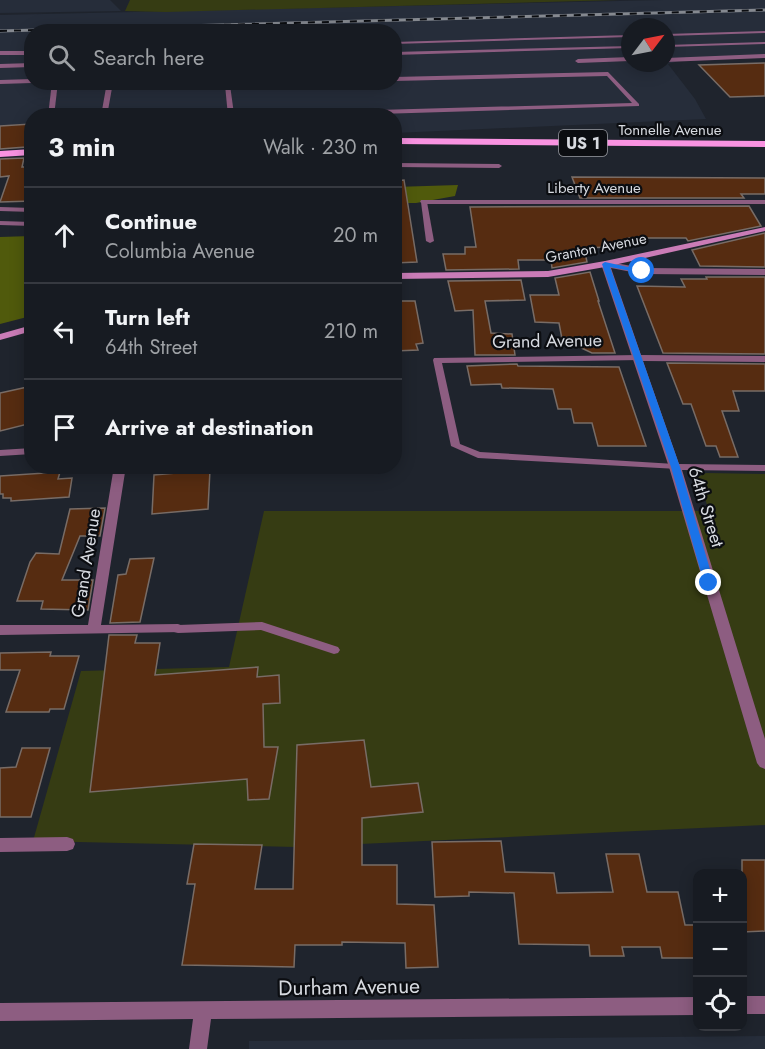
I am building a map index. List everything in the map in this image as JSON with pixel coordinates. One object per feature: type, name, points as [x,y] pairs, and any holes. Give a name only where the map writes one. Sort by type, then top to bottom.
[{"type":"main road","name":"Tonnelle Avenue","points":[[402,141],[765,144]]},
{"type":"main road","points":[[668,144],[703,150],[765,152]]},
{"type":"main road","points":[[0,154],[24,152]]},
{"type":"street","name":"Liberty Avenue","points":[[424,202],[765,202]]},
{"type":"street","name":"Granton Avenue","points":[[402,276],[548,274],[765,229]]},
{"type":"street","points":[[605,264],[642,271],[765,272]]},
{"type":"street","name":"64th Street","points":[[605,264],[675,467],[765,763]]},
{"type":"street","points":[[0,337],[24,330]]},
{"type":"street","name":"Grand Avenue","points":[[638,358],[765,359]]},
{"type":"street","points":[[0,453],[24,452]]},
{"type":"street","points":[[675,467],[765,468]]},
{"type":"street","name":"Grand Avenue","points":[[94,629],[119,474]]},
{"type":"street","points":[[0,630],[178,629]]},
{"type":"street","points":[[0,845],[67,844]]},
{"type":"street","points":[[747,1005],[765,1005]]},
{"type":"street","name":"Durham Avenue","points":[[0,1012],[693,1006]]},
{"type":"street","points":[[198,1049],[203,1011]]},
{"type":"lane","points":[[675,35],[765,32]]},
{"type":"lane","points":[[402,43],[621,36]]},
{"type":"lane","points":[[675,46],[765,43]]},
{"type":"lane","points":[[402,54],[621,47]]},
{"type":"lane","points":[[0,53],[24,53]]},
{"type":"lane","points":[[675,60],[765,56]]},
{"type":"lane","points":[[590,74],[578,61],[621,59]]},
{"type":"lane","points":[[0,66],[24,65]]},
{"type":"lane","points":[[402,79],[608,74],[638,105],[402,111]]},
{"type":"lane","points":[[0,77],[24,76]]},
{"type":"lane","points":[[0,82],[24,81]]},
{"type":"lane","points":[[52,108],[54,90]]},
{"type":"lane","points":[[106,108],[109,90]]},
{"type":"lane","points":[[228,90],[230,108]]},
{"type":"lane","points":[[402,165],[499,166]]},
{"type":"lane","points":[[424,202],[430,241]]},
{"type":"lane","points":[[0,209],[24,210]]},
{"type":"lane","points":[[0,223],[24,224]]},
{"type":"lane","name":"Grand Avenue","points":[[638,358],[438,360],[456,446],[478,455],[675,467]]},
{"type":"lane","points":[[178,629],[262,626],[334,650]]},
{"type":"shaded area","points":[[0,0],[110,0],[121,11],[0,13]]},
{"type":"shaded area","points":[[663,0],[765,0],[765,58],[675,62],[675,18],[621,18],[621,72],[674,72],[695,99],[706,119],[402,133],[402,108],[24,108],[24,148],[0,149],[0,15]]},
{"type":"shaded area","points":[[765,1036],[765,1049],[249,1049],[249,1041]]},
{"type":"green space","points":[[130,0],[619,0],[166,12],[125,11]]},
{"type":"green space","points":[[458,185],[455,196],[416,203],[402,203],[402,187]]},
{"type":"green space","points":[[24,236],[24,318],[0,324],[0,237]]},
{"type":"green space","points":[[706,473],[765,474],[765,825],[296,847],[33,841],[81,671],[229,667],[264,511],[709,511],[698,477]]},
{"type":"building","points":[[765,63],[765,96],[730,97],[699,65]]},
{"type":"building","points":[[24,124],[24,147],[0,149],[0,126]]},
{"type":"building","points":[[24,158],[22,167],[24,167],[24,201],[0,202],[9,176],[0,177],[0,159]]},
{"type":"building","points":[[572,177],[765,178],[765,194],[741,194],[744,198],[580,198]]},
{"type":"building","points":[[402,180],[404,180],[417,262],[402,263]]},
{"type":"building","points":[[749,206],[761,226],[688,241],[686,238],[629,238],[631,243],[607,243],[608,247],[584,248],[587,262],[552,268],[551,260],[518,260],[519,269],[446,270],[443,254],[465,254],[465,247],[476,247],[470,207]]},
{"type":"building","points":[[765,233],[765,267],[700,266],[692,250]]},
{"type":"building","points":[[590,272],[615,353],[592,353],[562,339],[559,323],[535,322],[530,295],[559,295],[555,278]]},
{"type":"building","points":[[706,277],[765,277],[765,354],[663,353],[637,286],[685,287],[681,279],[707,279]]},
{"type":"building","points":[[521,280],[525,300],[485,301],[491,333],[512,334],[515,355],[475,355],[473,310],[455,311],[448,281]]},
{"type":"building","points":[[402,301],[415,301],[423,343],[416,344],[418,350],[402,351]]},
{"type":"building","points":[[667,363],[765,364],[765,391],[733,391],[739,411],[722,411],[738,457],[720,457],[716,446],[706,446],[691,404],[683,404]]},
{"type":"building","points":[[517,364],[518,366],[619,367],[646,446],[598,446],[592,423],[574,423],[571,409],[558,409],[553,389],[502,388],[501,384],[471,385],[467,366]]},
{"type":"building","points":[[24,388],[24,425],[0,431],[0,393]]},
{"type":"building","points":[[59,474],[58,479],[72,478],[69,497],[11,501],[11,498],[3,498],[3,494],[0,494],[0,476]]},
{"type":"building","points":[[210,474],[208,509],[152,514],[154,475]]},
{"type":"building","points":[[105,508],[100,536],[80,536],[62,580],[93,580],[88,610],[41,609],[43,601],[17,601],[30,562],[36,553],[59,554],[70,509]]},
{"type":"building","points":[[154,558],[140,622],[110,623],[118,575],[126,574],[130,559]]},
{"type":"building","points":[[109,635],[137,635],[135,643],[160,643],[155,675],[258,667],[257,677],[279,675],[280,703],[263,704],[264,747],[278,747],[269,799],[248,800],[247,779],[90,792]]},
{"type":"building","points":[[51,652],[50,656],[79,656],[64,709],[50,709],[49,712],[6,712],[20,670],[0,670],[0,653]]},
{"type":"building","points":[[364,740],[371,787],[418,783],[423,812],[362,818],[362,865],[397,865],[397,904],[434,905],[438,967],[406,968],[405,943],[342,942],[342,945],[295,945],[294,967],[182,965],[195,884],[187,884],[194,844],[262,845],[255,889],[293,889],[297,745]]},
{"type":"building","points":[[22,748],[50,748],[31,817],[0,817],[0,768],[16,767]]},
{"type":"building","points":[[501,841],[505,872],[554,873],[557,893],[613,892],[606,854],[639,854],[647,892],[678,892],[685,925],[693,925],[693,958],[662,958],[660,947],[622,947],[624,956],[590,956],[589,945],[519,944],[514,893],[469,892],[469,896],[435,897],[432,842]]},
{"type":"building","points":[[742,860],[765,860],[765,931],[747,932],[747,869],[742,869]]},
{"type":"railway","points":[[255,24],[765,10]]},
{"type":"railway","points":[[0,31],[24,30]]},
{"type":"route","points":[[642,271],[605,264],[675,467],[709,583]]}]
